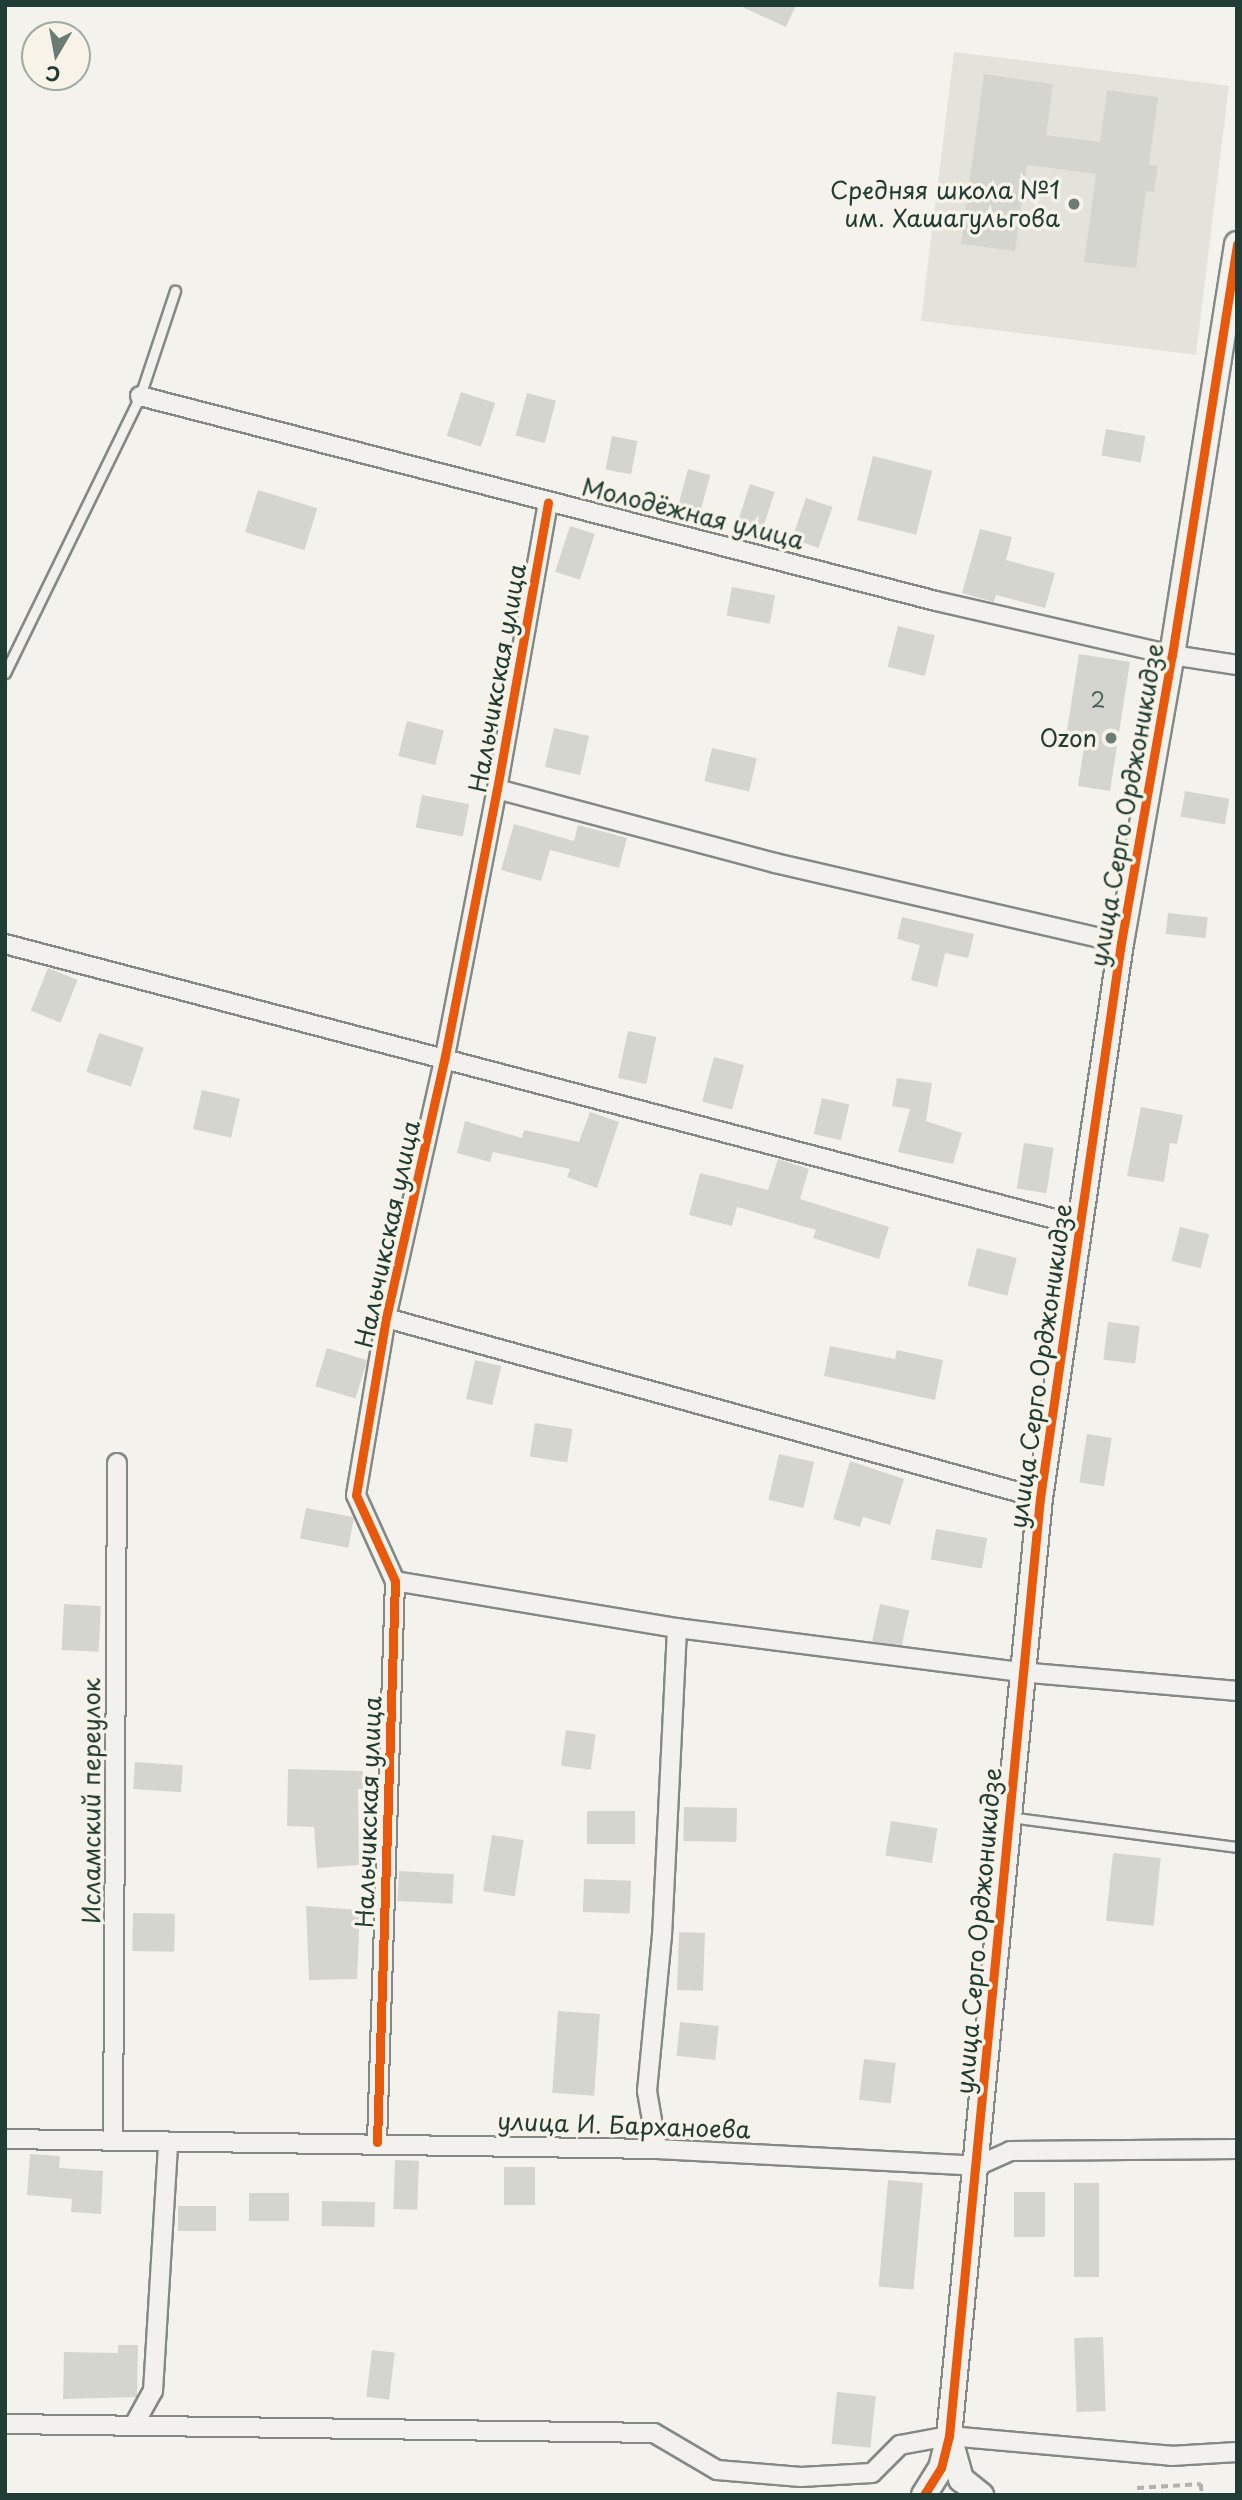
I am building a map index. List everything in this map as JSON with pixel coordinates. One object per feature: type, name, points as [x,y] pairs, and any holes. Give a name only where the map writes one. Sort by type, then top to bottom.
[{"type":"street","name":"улица Серго Орджоникидзе","points":[[924,2495],[941,2468],[949,2436],[977,2166],[1020,1672],[1040,1498],[1078,1224],[1121,943],[1172,655],[1237,244]]},
{"type":"street","name":"Молодёжная улица","points":[[140,396],[548,502],[1172,655],[1237,665]]},
{"type":"street","name":"Нальчикская улица","points":[[377,2141],[395,1581],[355,1495],[386,1318],[445,1056],[497,789],[548,502]]},
{"type":"street","points":[[497,789],[775,863],[1121,943]]},
{"type":"street","points":[[5,944],[445,1056],[1078,1224]]},
{"type":"street","points":[[386,1318],[1040,1498]]},
{"type":"street","name":"Исламский переулок","points":[[113,2140],[117,1463]]},
{"type":"street","points":[[395,1581],[677,1628],[1020,1672],[1237,1691]]},
{"type":"street","points":[[657,2149],[647,2091],[662,1936],[677,1628]]},
{"type":"street","name":"улица И. Барханоева","points":[[5,2139],[113,2140],[168,2144],[377,2141],[657,2149],[977,2166],[1010,2151],[1237,2149]]},
{"type":"street","points":[[135,2423],[153,2391],[168,2144]]},
{"type":"street","points":[[153,2391],[167,2423]]},
{"type":"street","points":[[5,2424],[167,2423],[654,2433],[717,2470],[801,2477],[872,2473],[900,2445],[949,2436],[1171,2456],[1237,2452]]},
{"type":"street","name":"улица Серго Орджоникидзе","points":[[949,2436],[961,2479],[981,2495]]},
{"type":"lane","points":[[5,673],[140,396],[175,291]]},
{"type":"lane","points":[[1007,1817],[1237,1847]]},
{"type":"path","points":[[1137,2488],[1201,2484],[1202,2495]]},
{"type":"shaded area","name":"Средняя школа №1 им. Хашагульгова","points":[[954,52],[1229,86],[1196,355],[921,321]]},
{"type":"building","points":[[738,5],[796,5],[786,27]]},
{"type":"building","points":[[984,74],[1053,84],[1046,135],[1100,142],[1107,90],[1158,97],[1149,165],[1158,166],[1154,192],[1146,191],[1136,268],[1084,262],[1096,174],[1027,165],[1015,251],[961,244]]},
{"type":"building","points":[[461,392],[495,403],[481,447],[447,436]]},
{"type":"building","points":[[527,393],[556,401],[545,443],[516,436]]},
{"type":"building","points":[[1106,429],[1145,436],[1141,463],[1101,456]]},
{"type":"building","points":[[612,436],[638,441],[631,474],[606,469]]},
{"type":"building","points":[[873,456],[932,471],[916,535],[857,520]]},
{"type":"building","points":[[688,469],[710,475],[699,518],[676,512]]},
{"type":"building","points":[[750,484],[775,492],[761,536],[736,528]]},
{"type":"building","points":[[258,490],[317,508],[304,550],[245,532]]},
{"type":"building","points":[[806,498],[832,507],[818,548],[792,539]]},
{"type":"building","points":[[570,526],[595,534],[580,580],[555,572]]},
{"type":"building","points":[[980,529],[1012,537],[1006,560],[1055,573],[1045,608],[996,595],[994,602],[962,593]]},
{"type":"building","points":[[732,587],[775,595],[770,624],[726,615]]},
{"type":"building","points":[[898,626],[935,635],[925,676],[888,667]]},
{"type":"building","points":[[1079,654],[1130,662],[1110,791],[1078,786],[1085,740],[1066,737]]},
{"type":"building","points":[[407,721],[444,730],[435,765],[398,756]]},
{"type":"building","points":[[554,728],[589,736],[580,775],[545,767]]},
{"type":"building","points":[[712,748],[757,758],[749,791],[704,781]]},
{"type":"building","points":[[1185,791],[1229,799],[1225,824],[1180,817]]},
{"type":"building","points":[[422,795],[469,804],[463,837],[416,827]]},
{"type":"building","points":[[514,824],[574,841],[578,825],[627,838],[619,868],[550,850],[541,881],[501,870]]},
{"type":"building","points":[[1168,913],[1208,917],[1206,938],[1166,934]]},
{"type":"building","points":[[902,917],[974,934],[968,958],[945,953],[937,987],[911,980],[920,945],[897,939]]},
{"type":"building","points":[[48,968],[78,980],[60,1023],[31,1011]]},
{"type":"building","points":[[628,1031],[656,1037],[646,1084],[618,1078]]},
{"type":"building","points":[[99,1033],[144,1048],[131,1087],[86,1072]]},
{"type":"building","points":[[714,1057],[744,1065],[732,1109],[702,1101]]},
{"type":"building","points":[[897,1078],[932,1083],[926,1121],[962,1133],[953,1164],[898,1152],[910,1109],[892,1106]]},
{"type":"building","points":[[202,1090],[240,1099],[231,1138],[193,1129]]},
{"type":"building","points":[[822,1098],[849,1104],[841,1140],[814,1134]]},
{"type":"building","points":[[1141,1107],[1183,1115],[1177,1144],[1170,1143],[1164,1182],[1127,1176]]},
{"type":"building","points":[[590,1112],[619,1122],[597,1188],[567,1177],[570,1169],[493,1152],[490,1162],[457,1153],[465,1121],[522,1138],[524,1130],[579,1142]]},
{"type":"building","points":[[1024,1143],[1054,1148],[1046,1193],[1017,1188]]},
{"type":"building","points":[[778,1159],[809,1169],[800,1199],[889,1227],[879,1259],[813,1238],[816,1230],[737,1207],[732,1226],[689,1215],[700,1173],[768,1190]]},
{"type":"building","points":[[1180,1227],[1209,1234],[1201,1268],[1172,1261]]},
{"type":"building","points":[[977,1248],[1017,1258],[1007,1296],[968,1286]]},
{"type":"building","points":[[1108,1322],[1140,1326],[1135,1364],[1103,1360]]},
{"type":"building","points":[[830,1346],[895,1359],[897,1350],[943,1360],[935,1400],[824,1376]]},
{"type":"building","points":[[327,1348],[367,1360],[355,1399],[315,1386]]},
{"type":"building","points":[[475,1360],[501,1366],[492,1405],[466,1399]]},
{"type":"building","points":[[535,1423],[573,1429],[567,1463],[530,1457]]},
{"type":"building","points":[[1087,1434],[1112,1438],[1104,1486],[1079,1482]]},
{"type":"building","points":[[779,1454],[814,1462],[804,1508],[768,1500]]},
{"type":"building","points":[[850,1461],[904,1479],[890,1525],[863,1517],[860,1527],[833,1519]]},
{"type":"building","points":[[306,1508],[354,1517],[348,1548],[300,1538]]},
{"type":"building","points":[[936,1529],[987,1538],[982,1569],[931,1560]]},
{"type":"building","points":[[64,1604],[101,1606],[99,1652],[62,1650]]},
{"type":"building","points":[[880,1604],[909,1610],[901,1647],[872,1641]]},
{"type":"building","points":[[566,1730],[596,1734],[591,1770],[561,1766]]},
{"type":"building","points":[[135,1762],[183,1765],[181,1792],[133,1789]]},
{"type":"building","points":[[288,1769],[363,1771],[363,1789],[358,1789],[359,1865],[317,1868],[314,1827],[287,1826]]},
{"type":"building","points":[[684,1807],[737,1808],[736,1842],[683,1841]]},
{"type":"building","points":[[587,1811],[635,1811],[635,1844],[587,1844]]},
{"type":"building","points":[[891,1821],[937,1828],[932,1863],[886,1856]]},
{"type":"building","points":[[492,1835],[524,1840],[515,1896],[483,1891]]},
{"type":"building","points":[[1113,1853],[1161,1858],[1154,1926],[1106,1921]]},
{"type":"building","points":[[399,1871],[454,1874],[452,1904],[397,1901]]},
{"type":"building","points":[[584,1879],[631,1881],[630,1914],[583,1912]]},
{"type":"building","points":[[306,1906],[360,1910],[357,1979],[309,1980]]},
{"type":"building","points":[[133,1913],[175,1914],[174,1952],[132,1951]]},
{"type":"building","points":[[679,1932],[705,1933],[703,1991],[677,1990]]},
{"type":"building","points":[[558,2011],[600,2014],[594,2096],[552,2093]]},
{"type":"building","points":[[680,2022],[719,2026],[715,2060],[676,2056]]},
{"type":"building","points":[[864,2059],[896,2063],[891,2104],[859,2100]]},
{"type":"building","points":[[30,2154],[60,2156],[59,2168],[103,2171],[101,2214],[71,2212],[72,2199],[27,2195]]},
{"type":"building","points":[[395,2160],[419,2161],[417,2210],[393,2209]]},
{"type":"building","points":[[504,2167],[535,2167],[535,2205],[504,2205]]},
{"type":"building","points":[[888,2180],[923,2183],[914,2290],[879,2287]]},
{"type":"building","points":[[1074,2183],[1099,2183],[1099,2277],[1074,2277]]},
{"type":"building","points":[[1014,2192],[1045,2192],[1045,2237],[1014,2237]]},
{"type":"building","points":[[249,2193],[289,2193],[289,2221],[249,2221]]},
{"type":"building","points":[[322,2201],[375,2202],[375,2227],[322,2226]]},
{"type":"building","points":[[178,2206],[216,2206],[216,2231],[178,2231]]},
{"type":"building","points":[[1103,2337],[1106,2411],[1077,2412],[1074,2338]]},
{"type":"building","points":[[118,2345],[138,2345],[137,2397],[63,2399],[64,2352],[118,2353]]},
{"type":"building","points":[[372,2350],[395,2353],[389,2399],[366,2397]]},
{"type":"building","points":[[837,2392],[876,2396],[870,2448],[832,2444]]},
{"type":"cycle path","points":[[924,2495],[941,2468],[949,2436],[1040,1498],[1121,943],[1172,655],[1237,244]]},
{"type":"cycle path","points":[[377,2142],[395,1581],[356,1495],[386,1318],[445,1056],[497,789],[548,502]]},
{"type":"place","name":"Средняя школа №1 им. Хашагульгова","points":[[1074,204]]},
{"type":"place","name":"Ozon","points":[[1111,738]]}]
